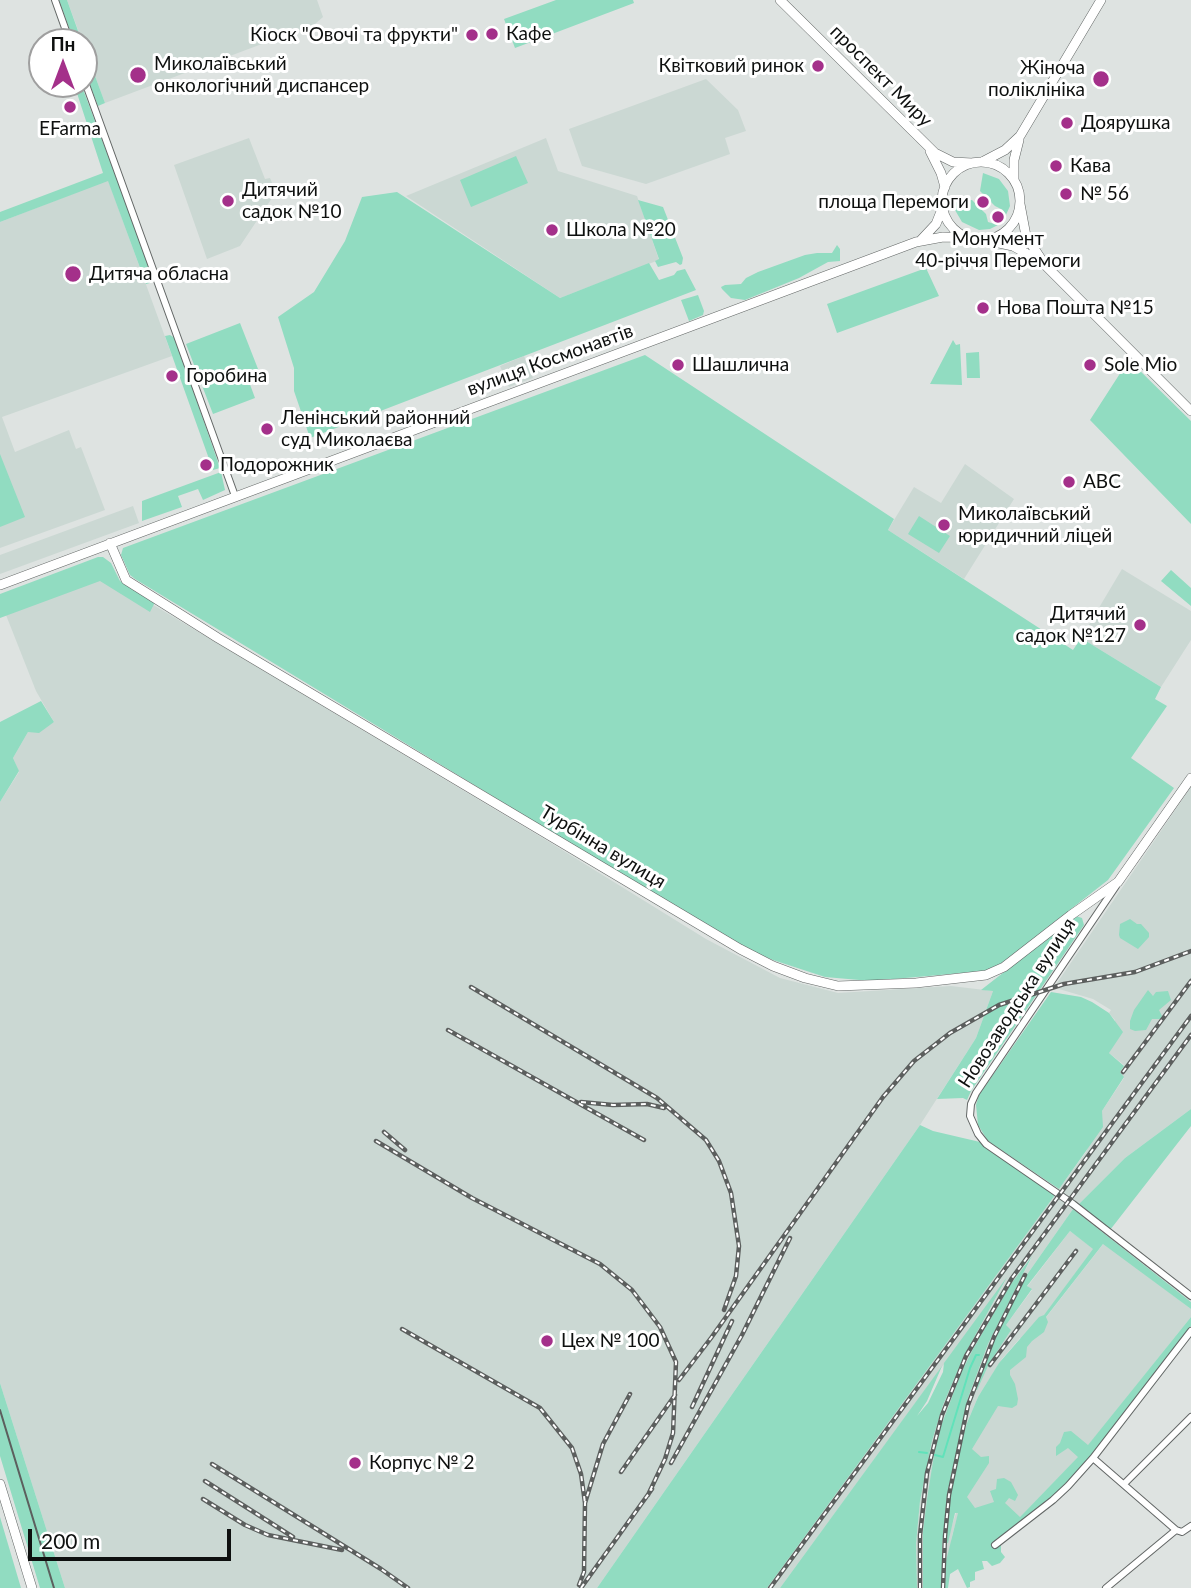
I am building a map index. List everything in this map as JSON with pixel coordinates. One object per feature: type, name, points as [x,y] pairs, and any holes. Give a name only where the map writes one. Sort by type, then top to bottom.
[{"type":"main road","name":"проспект Миру","points":[[779,0],[928,147],[943,158],[976,163]]},
{"type":"main road","points":[[1014,180],[1015,153],[1020,136],[1101,0]]},
{"type":"main road","points":[[1020,136],[997,155],[956,172],[945,187],[943,205],[951,226],[970,238],[1013,246],[1045,265]]},
{"type":"main road","name":"проспект Миру","points":[[928,147],[945,187]]},
{"type":"main road","points":[[976,163],[1001,167],[1014,180],[1019,192],[1026,236],[1045,265],[1191,411]]},
{"type":"main road","points":[[985,240],[1009,229],[1016,220],[1020,204]]},
{"type":"main road","name":"вулиця Космонавтів","points":[[0,585],[816,282],[916,242],[927,235],[936,224],[943,205]]},
{"type":"main road","name":"вулиця Космонавтів","points":[[916,242],[943,237],[970,238]]},
{"type":"main road","name":"Турбінна вулиця","points":[[110,543],[126,580],[218,638],[740,948],[773,966],[805,978],[838,986],[916,983],[986,975],[1004,967],[1118,882]]},
{"type":"main road","name":"Новозаводська вулиця","points":[[1118,882],[1191,778]]},
{"type":"main road","points":[[0,1484],[32,1588]]},
{"type":"street","points":[[55,0],[65,28]]},
{"type":"street","points":[[91,98],[235,496]]},
{"type":"street","name":"Новозаводська вулиця","points":[[1118,882],[976,1093],[970,1116],[986,1144],[1073,1204],[1191,1296]]},
{"type":"street","points":[[995,1545],[1054,1500],[1093,1458],[1191,1331]]},
{"type":"street","points":[[1124,1484],[1191,1417]]},
{"type":"street","points":[[1093,1458],[1176,1530],[1182,1532],[1191,1526]]},
{"type":"street","points":[[1105,1588],[1176,1530]]},
{"type":"shaded area","name":"Миколаївський онкологічний диспансер","points":[[67,0],[317,0],[323,17],[315,24],[105,103],[98,84],[98,28],[77,28]]},
{"type":"shaded area","points":[[706,79],[738,110],[746,131],[725,138],[730,154],[646,184],[582,166],[569,129]]},
{"type":"shaded area","name":"Дитячий садок №10","points":[[249,138],[265,179],[270,178],[276,192],[240,246],[207,259],[174,165]]},
{"type":"shaded area","name":"Школа №20","points":[[546,138],[558,171],[637,196],[659,260],[560,298],[406,196]]},
{"type":"shaded area","points":[[108,180],[172,356],[2,417],[15,452],[69,430],[76,449],[81,447],[105,510],[0,548],[0,222]]},
{"type":"shaded area","points":[[524,356],[533,378],[509,387],[500,366]]},
{"type":"shaded area","name":"Миколаївський юридичний ліцей","points":[[965,464],[1014,499],[964,579],[888,530],[914,487],[941,503]]},
{"type":"shaded area","points":[[133,506],[139,523],[0,574],[0,555]]},
{"type":"shaded area","name":"Дитячий садок №127","points":[[1122,569],[1191,611],[1191,640],[1161,687],[1081,638]]},
{"type":"shaded area","points":[[105,576],[706,939],[780,978],[838,993],[951,986],[993,991],[976,1038],[920,1125],[597,1588],[65,1588],[0,1383],[0,802],[19,772],[13,758],[28,732],[54,722],[36,691],[6,615]]},
{"type":"shaded area","points":[[1191,787],[1191,1109],[1125,1158],[1079,1204],[1059,1189],[1086,1152],[1102,1111],[1124,1078],[1120,1072],[1124,1065],[1109,1053],[1115,1020],[1109,1013],[1111,1010],[1093,999],[1059,989],[1057,983]]},
{"type":"shaded area","points":[[1055,1195],[1073,1209],[1026,1276],[996,1336],[975,1390],[999,1347],[1006,1325],[1032,1290],[1027,1287],[1070,1231],[1094,1249],[1025,1341],[1020,1338],[1002,1359],[978,1397],[967,1423],[947,1519],[946,1543],[962,1495],[975,1424],[1005,1370],[1104,1243],[1191,1309],[1191,1317],[1079,1457],[999,1535],[961,1504],[952,1536],[945,1588],[942,1588],[942,1547],[947,1495],[968,1398],[988,1344],[1031,1259],[1027,1261],[973,1349],[941,1426],[935,1449],[923,1553],[923,1588],[917,1588],[916,1544],[920,1501],[932,1441],[943,1405],[964,1356],[1005,1281],[780,1588],[767,1588]]},
{"type":"green space","points":[[59,0],[67,0],[77,28],[69,28]]},
{"type":"green space","points":[[556,0],[633,0],[634,3],[515,48],[504,19]]},
{"type":"green space","points":[[98,84],[105,103],[98,106],[95,98],[98,98]]},
{"type":"green space","points":[[79,98],[86,98],[154,278],[153,282],[146,284],[108,181],[0,222],[0,212],[103,173]]},
{"type":"green space","points":[[516,156],[528,183],[471,207],[460,180]]},
{"type":"green space","points":[[983,173],[999,179],[1008,191],[1010,206],[1005,217],[1003,210],[980,191]]},
{"type":"green space","points":[[397,192],[560,298],[649,263],[659,280],[685,269],[696,290],[310,438],[294,391],[294,368],[278,317],[314,292],[345,241],[362,197]]},
{"type":"green space","points":[[638,200],[663,207],[683,258],[682,264],[676,262],[658,267],[655,261],[659,259]]},
{"type":"green space","points":[[972,200],[986,214],[988,222],[998,225],[979,230],[962,222],[955,210],[954,201]]},
{"type":"green space","points":[[837,245],[840,249],[840,261],[828,262],[799,278],[745,300],[731,298],[721,287],[741,284],[758,272],[805,255],[832,253]]},
{"type":"green space","points":[[926,268],[939,296],[837,333],[827,304]]},
{"type":"green space","points":[[698,295],[703,315],[689,321],[681,300]]},
{"type":"green space","points":[[240,323],[260,374],[248,379],[255,398],[213,414],[186,344]]},
{"type":"green space","points":[[165,336],[175,338],[220,468],[213,470]]},
{"type":"green space","points":[[953,340],[956,345],[960,344],[962,385],[930,384]]},
{"type":"green space","points":[[979,352],[980,378],[967,378],[966,353]]},
{"type":"green space","points":[[645,355],[894,519],[888,530],[1073,650],[1081,638],[1161,687],[1155,699],[1167,706],[1131,758],[1174,788],[1108,880],[1002,963],[985,971],[871,981],[825,977],[741,947],[135,579],[130,575],[121,555],[123,548]]},
{"type":"green space","points":[[1128,361],[1191,421],[1191,524],[1090,420]]},
{"type":"green space","points":[[0,454],[25,517],[0,527]]},
{"type":"green space","points":[[221,472],[225,490],[203,500],[198,489],[178,496],[182,507],[142,521],[142,501]]},
{"type":"green space","points":[[919,516],[950,536],[939,553],[908,534]]},
{"type":"green space","points":[[98,557],[111,563],[120,581],[155,602],[150,612],[100,581],[0,618],[0,594]]},
{"type":"green space","points":[[1171,570],[1191,588],[1191,606],[1161,581]]},
{"type":"green space","points":[[41,701],[54,722],[39,733],[28,732],[13,758],[19,771],[0,802],[0,722]]},
{"type":"green space","points":[[1076,916],[1082,918],[1084,925],[967,1100],[937,1099],[976,1038],[993,991],[981,990]]},
{"type":"green space","points":[[1130,919],[1141,924],[1149,933],[1149,937],[1138,949],[1119,935],[1120,924]]},
{"type":"green space","points":[[1148,990],[1153,996],[1156,992],[1168,991],[1171,1000],[1159,1010],[1162,1016],[1160,1019],[1152,1019],[1146,1030],[1135,1031],[1130,1029],[1130,1021]]},
{"type":"green space","points":[[1051,992],[1081,997],[1092,1002],[1109,1013],[1123,1032],[1109,1053],[1124,1066],[1120,1072],[1124,1077],[1102,1111],[1103,1127],[1059,1189],[988,1141],[978,1125],[976,1105],[979,1095]]},
{"type":"green space","points":[[1191,1109],[1191,1126],[1110,1230],[1079,1204],[1125,1158]]},
{"type":"green space","points":[[920,1125],[933,1131],[980,1142],[1055,1195],[767,1588],[597,1588]]},
{"type":"green space","points":[[1073,1209],[1191,1302],[1191,1309],[1103,1244],[1046,1317],[1048,1322],[1044,1332],[1027,1347],[1026,1357],[1010,1370],[1018,1399],[1017,1405],[1012,1408],[998,1406],[972,1449],[981,1457],[989,1456],[989,1463],[967,1497],[975,1508],[994,1502],[990,1491],[996,1489],[997,1479],[1004,1478],[1011,1482],[1018,1495],[1015,1501],[1009,1498],[1005,1503],[1020,1517],[1078,1457],[1068,1448],[1056,1456],[1056,1447],[1064,1432],[1071,1431],[1088,1445],[1191,1317],[1191,1326],[1084,1466],[1001,1543],[1001,1552],[1005,1557],[1000,1563],[992,1566],[987,1561],[982,1561],[984,1569],[975,1572],[975,1580],[970,1582],[970,1587],[967,1588],[958,1569],[950,1574],[948,1588],[945,1588],[946,1561],[958,1513],[955,1513],[946,1543],[950,1495],[967,1423],[978,1397],[999,1363],[1039,1317],[1044,1315],[1093,1249],[1070,1231],[1027,1286],[1032,1289],[1006,1325],[1011,1330],[975,1390],[996,1336],[1026,1276]]},
{"type":"green space","points":[[1032,1256],[988,1344],[968,1398],[947,1495],[942,1547],[942,1588],[923,1588],[923,1532],[941,1426],[973,1349],[1011,1284]]},
{"type":"green space","points":[[1007,1277],[964,1356],[943,1405],[932,1441],[920,1501],[916,1544],[917,1588],[780,1588],[942,1366],[927,1401],[917,1416],[928,1403],[943,1372],[944,1363]]},
{"type":"green space","points":[[0,1383],[65,1588],[40,1588],[0,1456]]},
{"type":"green space","points":[[0,1517],[21,1588],[0,1588]]},
{"type":"waterway","points":[[935,1455],[943,1457],[970,1368],[976,1355],[979,1355]]},
{"type":"waterway","points":[[919,1452],[927,1453]]},
{"type":"tram line","points":[[0,1410],[54,1588]]},
{"type":"railway","points":[[679,1380],[883,1097],[914,1061],[950,1033],[999,1005],[1064,984],[1135,972],[1191,951]]},
{"type":"railway","points":[[1123,1072],[1191,981]]},
{"type":"railway","points":[[471,987],[657,1098],[706,1140],[719,1161],[731,1193],[739,1246],[736,1276],[724,1310]]},
{"type":"railway","points":[[770,1588],[1191,1016]]},
{"type":"railway","points":[[448,1030],[644,1140]]},
{"type":"railway","points":[[920,1588],[920,1535],[927,1473],[942,1415],[966,1356],[1012,1278],[1191,1035]]},
{"type":"railway","points":[[581,1102],[647,1104],[664,1108]]},
{"type":"railway","points":[[384,1132],[405,1150]]},
{"type":"railway","points":[[376,1141],[472,1198],[600,1264],[632,1290],[660,1327],[676,1362],[673,1433],[665,1459],[648,1495]]},
{"type":"railway","points":[[671,1463],[742,1335],[790,1238]]},
{"type":"railway","points":[[990,1365],[1076,1251]]},
{"type":"railway","points":[[943,1588],[949,1495],[968,1405],[994,1337],[1025,1275]]},
{"type":"railway","points":[[692,1407],[732,1321]]},
{"type":"railway","points":[[402,1329],[540,1408],[572,1448],[581,1474],[585,1503]]},
{"type":"railway","points":[[579,1585],[584,1572],[585,1503],[603,1444],[630,1394]]},
{"type":"railway","points":[[621,1472],[675,1395]]},
{"type":"railway","points":[[212,1464],[408,1588]]},
{"type":"railway","points":[[205,1481],[293,1537]]},
{"type":"railway","points":[[581,1588],[652,1489]]},
{"type":"railway","points":[[203,1499],[245,1525],[268,1535],[342,1550]]},
{"type":"place","name":"Кафе","points":[[492,34]]},
{"type":"place","name":"Кіоск \"Овочі та фрукти\"","points":[[472,35]]},
{"type":"place","name":"Квітковий ринок","points":[[818,66]]},
{"type":"place","name":"Миколаївський онкологічний диспансер","points":[[138,75]]},
{"type":"place","name":"Жіноча поліклініка","points":[[1101,79]]},
{"type":"place","name":"EFarma","points":[[70,107]]},
{"type":"place","name":"Доярушка","points":[[1067,123]]},
{"type":"place","name":"Кава","points":[[1056,166]]},
{"type":"place","name":"№ 56","points":[[1066,194]]},
{"type":"place","name":"Дитячий садок №10","points":[[228,201]]},
{"type":"place","name":"площа Перемоги","points":[[983,202]]},
{"type":"place","name":"Монумент 40-річчя Перемоги","points":[[998,217]]},
{"type":"place","name":"Школа №20","points":[[552,230]]},
{"type":"place","name":"Дитяча обласна","points":[[73,274]]},
{"type":"place","name":"Нова Пошта №15","points":[[983,308]]},
{"type":"place","name":"Шашлична","points":[[678,365]]},
{"type":"place","name":"Sole Mio","points":[[1090,365]]},
{"type":"place","name":"Горобина","points":[[172,376]]},
{"type":"place","name":"Ленінський районний суд Миколаєва","points":[[267,429]]},
{"type":"place","name":"Подорожник","points":[[206,465]]},
{"type":"place","name":"ABC","points":[[1069,482]]},
{"type":"place","name":"Миколаївський юридичний ліцей","points":[[944,525]]},
{"type":"place","name":"Дитячий садок №127","points":[[1140,625]]},
{"type":"place","name":"Цех № 100","points":[[547,1341]]},
{"type":"place","name":"Корпус № 2","points":[[355,1463]]}]
